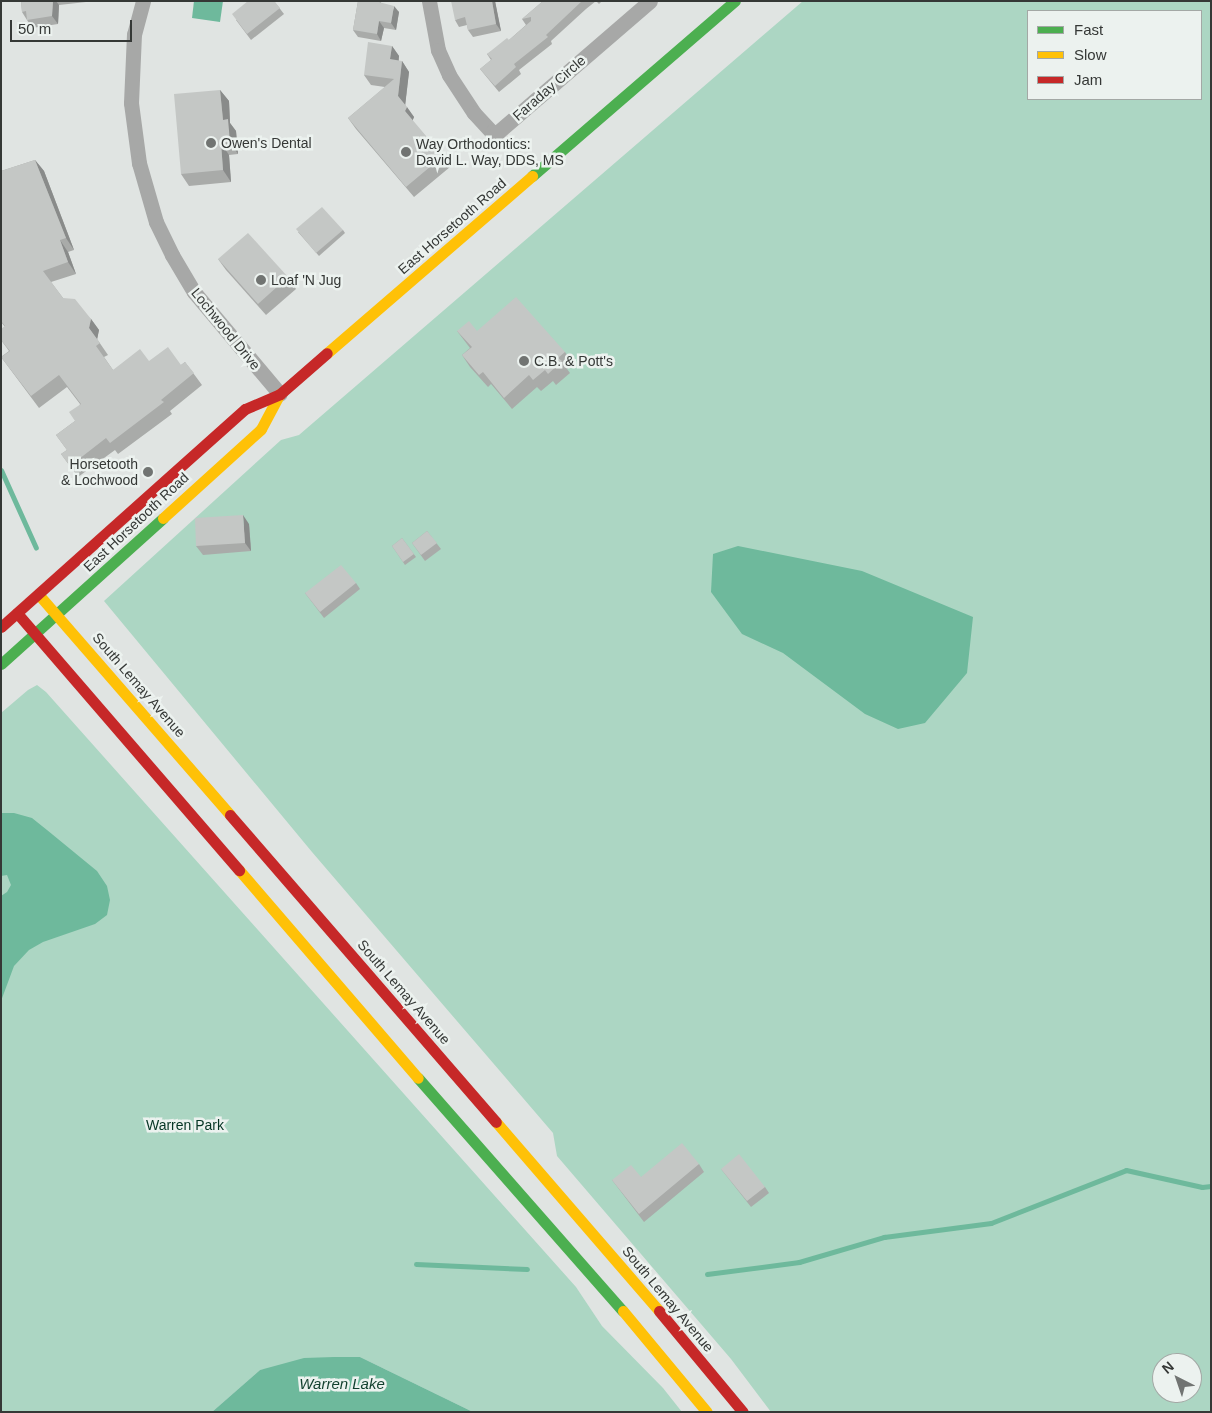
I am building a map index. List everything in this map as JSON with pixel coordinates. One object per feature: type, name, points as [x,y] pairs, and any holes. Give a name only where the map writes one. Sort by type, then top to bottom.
[{"type":"main road","name":"East Horsetooth Road","points":[[1,627],[39,595],[244,408],[280,394],[735,1]]},
{"type":"main road","name":"East Horsetooth Road","points":[[1,664],[57,616],[171,509],[262,429],[280,394]]},
{"type":"main road","name":"South Lemay Avenue","points":[[39,595],[632,1279],[742,1412]]},
{"type":"main road","points":[[17,613],[605,1291],[707,1412]]},
{"type":"street","name":"Lochwood Drive","points":[[143,1],[134,34],[131,102],[139,163],[156,222],[172,255],[194,292],[280,394]]},
{"type":"street","name":"Faraday Circle","points":[[429,1],[438,50],[449,76],[474,113],[492,132],[496,133],[650,1]]},
{"type":"green space","points":[[803,1],[1211,1],[1211,1412],[771,1412],[731,1359],[557,1156],[553,1133],[312,852],[104,601],[281,440],[299,435]]},
{"type":"green space","name":"Warren Park","points":[[37,685],[46,692],[576,1287],[602,1326],[663,1388],[682,1412],[473,1412],[360,1357],[260,1370],[212,1412],[1,1412],[1,713],[28,690]]},
{"type":"water","points":[[194,1],[223,1],[220,22],[192,18]]},
{"type":"water","points":[[738,546],[862,571],[973,617],[967,673],[925,723],[898,729],[865,714],[783,653],[742,634],[711,592],[713,554]]},
{"type":"water","points":[[1,813],[14,813],[32,818],[97,871],[107,886],[110,900],[107,915],[95,924],[43,942],[29,950],[14,966],[1,1001],[1,896],[7,892],[11,885],[7,875],[1,876]]},
{"type":"water","name":"Warren Lake","points":[[360,1357],[473,1412],[212,1412],[260,1370],[304,1358]]},
{"type":"building","points":[[21,1],[53,1],[52,16],[27,20],[26,11],[22,12]]},
{"type":"building","points":[[248,1],[274,1],[280,8],[247,34],[232,14]]},
{"type":"building","points":[[358,1],[375,1],[394,6],[391,23],[379,21],[377,34],[353,30]]},
{"type":"building","points":[[451,1],[492,1],[496,24],[468,30],[465,17],[455,20]]},
{"type":"building","points":[[543,1],[582,1],[546,35],[548,37],[514,64],[516,67],[495,86],[480,69],[492,59],[487,54],[507,38],[509,40],[531,21],[531,17],[522,19]]},
{"type":"building","name":"Way Orthodontics: David L. Way, DDS, MS","points":[[368,42],[392,46],[390,59],[402,61],[398,96],[407,107],[405,111],[443,156],[406,187],[348,118],[394,79],[364,75]]},
{"type":"building","name":"Owen's Dental","points":[[220,90],[223,120],[228,119],[230,142],[221,143],[223,170],[181,174],[174,94]]},
{"type":"building","points":[[35,160],[66,238],[60,240],[68,262],[43,271],[63,298],[75,299],[91,319],[89,328],[100,343],[96,346],[113,370],[140,349],[149,361],[168,347],[181,365],[185,362],[194,373],[161,400],[164,402],[110,443],[106,438],[70,466],[61,454],[67,450],[56,435],[75,421],[69,412],[81,404],[59,375],[31,396],[1,357],[10,351],[1,340],[1,329],[5,326],[1,321],[1,171]]},
{"type":"building","name":"Loaf 'N Jug","points":[[322,207],[343,230],[316,253],[296,229]]},
{"type":"building","name":"Loaf 'N Jug","points":[[248,233],[288,277],[258,304],[218,259]]},
{"type":"building","name":"C.B. & Pott's","points":[[516,297],[565,352],[558,358],[562,361],[548,374],[545,370],[533,380],[529,375],[504,398],[483,372],[479,375],[462,355],[472,347],[457,331],[469,321],[477,331]]},
{"type":"building","points":[[243,515],[245,543],[196,546],[195,518]]},
{"type":"building","points":[[427,531],[437,543],[421,555],[412,543]]},
{"type":"building","points":[[402,538],[414,554],[403,562],[392,546]]},
{"type":"building","points":[[341,565],[356,583],[320,612],[305,593]]},
{"type":"building","points":[[682,1143],[699,1164],[639,1214],[612,1180],[631,1165],[641,1177]]},
{"type":"building","points":[[739,1154],[765,1187],[747,1201],[721,1169]]},
{"type":"waterway","points":[[1,470],[36,548]]},
{"type":"waterway","points":[[707,1274],[799,1262],[884,1237],[991,1223],[1126,1170],[1202,1187],[1211,1186]]},
{"type":"waterway","points":[[416,1264],[527,1269]]},
{"type":"traffic: fast","points":[[532,176],[735,1]]},
{"type":"traffic: fast","points":[[1,664],[163,518]]},
{"type":"traffic: fast","points":[[418,1078],[623,1311]]},
{"type":"traffic: slow","points":[[327,353],[532,176]]},
{"type":"traffic: slow","points":[[163,518],[261,429],[280,394]]},
{"type":"traffic: slow","points":[[39,595],[230,815]]},
{"type":"traffic: slow","points":[[239,870],[418,1078]]},
{"type":"traffic: slow","points":[[496,1122],[659,1311]]},
{"type":"traffic: slow","points":[[623,1311],[707,1412]]},
{"type":"traffic: jam","points":[[1,627],[245,409],[280,394],[327,353]]},
{"type":"traffic: jam","points":[[17,613],[239,870]]},
{"type":"traffic: jam","points":[[230,815],[496,1122]]},
{"type":"traffic: jam","points":[[659,1311],[743,1412]]},
{"type":"place","name":"Owen's Dental","points":[[211,143]]},
{"type":"place","name":"Way Orthodontics: David L. Way, DDS, MS","points":[[406,152]]},
{"type":"place","name":"Loaf 'N Jug","points":[[261,280]]},
{"type":"place","name":"C.B. & Pott's","points":[[524,361]]},
{"type":"place","name":"Horsetooth & Lochwood","points":[[148,472]]}]
